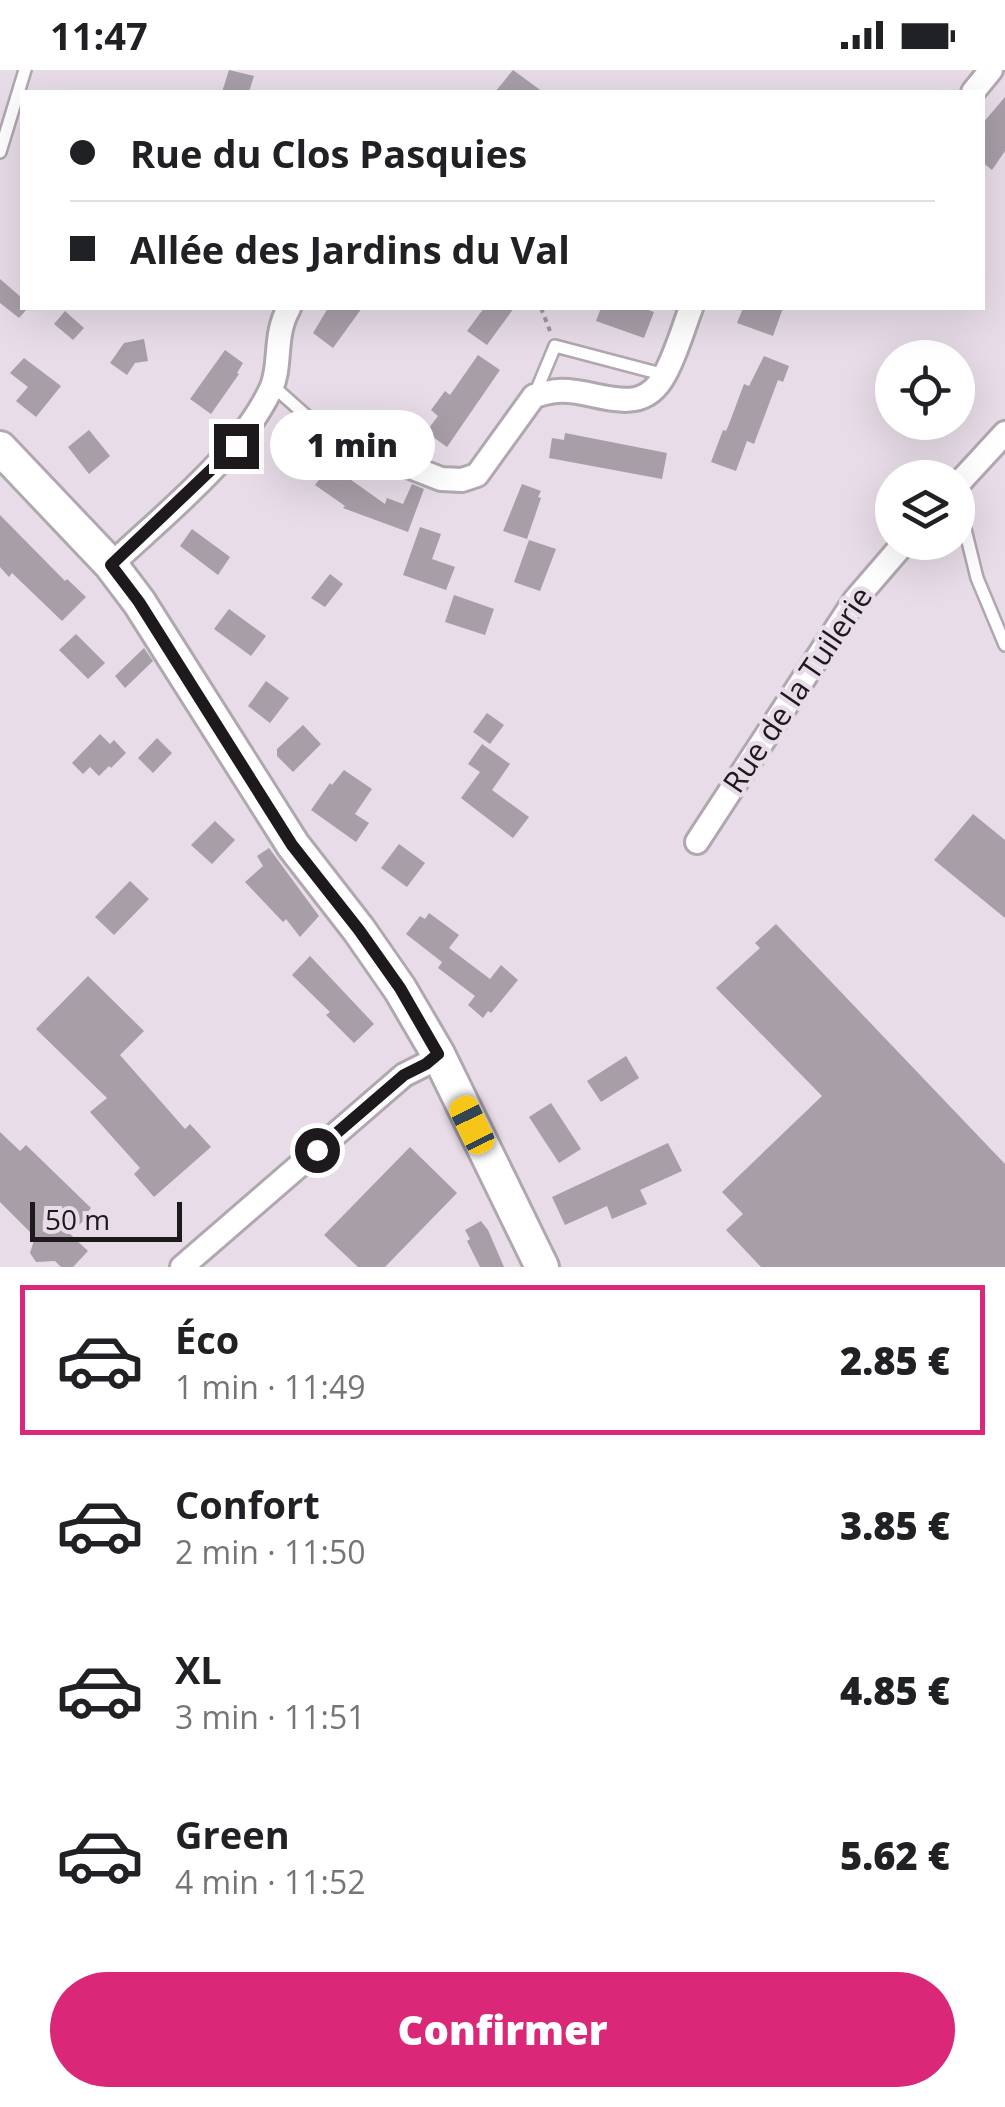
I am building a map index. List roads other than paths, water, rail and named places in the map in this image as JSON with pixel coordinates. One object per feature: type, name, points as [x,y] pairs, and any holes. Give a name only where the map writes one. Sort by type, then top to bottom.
[{"type":"street","points":[[976,90],[991,70]]},
{"type":"street","points":[[111,565],[236,446],[273,386],[278,336],[288,310]]},
{"type":"street","points":[[344,440],[442,479],[462,480],[477,475],[534,396],[560,390],[617,400],[636,399],[652,392],[665,375],[691,310]]},
{"type":"street","points":[[975,466],[1005,433]]},
{"type":"street","points":[[0,448],[111,565],[139,602],[292,845],[400,988],[438,1054],[542,1267]]},
{"type":"street","name":"Rue de la Tuilerie","points":[[697,842],[855,600],[889,560]]},
{"type":"street","points":[[182,1267],[404,1075],[438,1054]]},
{"type":"lane","points":[[0,152],[25,70]]},
{"type":"lane","points":[[534,396],[555,346],[665,375]]},
{"type":"lane","points":[[273,386],[320,428]]},
{"type":"lane","points":[[973,560],[1005,645]]}]
